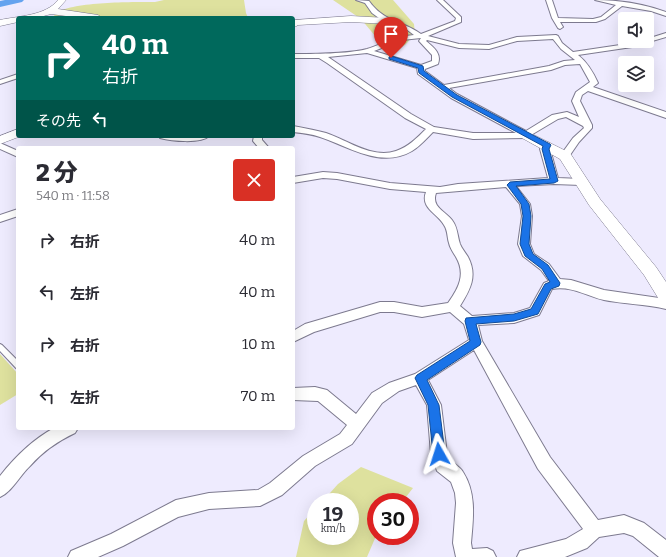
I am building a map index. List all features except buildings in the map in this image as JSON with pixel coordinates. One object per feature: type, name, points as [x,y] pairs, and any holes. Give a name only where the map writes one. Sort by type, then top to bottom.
[{"type":"street","points":[[30,16],[51,11],[58,7],[62,0]]},
{"type":"street","points":[[359,0],[367,2],[374,12],[387,21]]},
{"type":"street","points":[[422,37],[458,22],[459,18],[440,0]]},
{"type":"street","points":[[598,0],[652,9],[666,14]]},
{"type":"street","points":[[643,0],[652,9]]},
{"type":"street","points":[[548,1],[560,31],[556,37]]},
{"type":"street","points":[[556,20],[594,21],[603,18],[620,4]]},
{"type":"street","points":[[51,11],[85,16]]},
{"type":"street","points":[[0,23],[16,19]]},
{"type":"street","points":[[295,24],[351,19],[387,21],[408,28],[422,37],[422,41],[434,51],[436,56],[435,62],[421,67],[367,51]]},
{"type":"street","points":[[573,54],[629,46],[666,35]]},
{"type":"street","points":[[295,56],[320,56],[367,51],[401,38],[422,37],[474,48],[489,47],[517,39],[556,37]]},
{"type":"street","points":[[556,37],[562,46],[573,54],[590,72],[594,82],[578,94],[576,101],[580,112],[588,125]]},
{"type":"street","points":[[320,56],[330,61],[408,116],[431,129],[473,136],[526,135],[549,120],[561,115],[571,116],[588,125]]},
{"type":"street","points":[[444,88],[551,68],[564,63],[581,62]]},
{"type":"street","points":[[421,67],[421,72],[471,105],[565,156],[600,212],[650,271],[666,296]]},
{"type":"street","points":[[0,82],[16,77]]},
{"type":"street","points":[[588,88],[666,114]]},
{"type":"street","points":[[565,156],[576,140],[588,128],[588,125]]},
{"type":"street","points":[[295,129],[323,135],[354,150],[378,155],[408,150],[431,129]]},
{"type":"street","points":[[0,140],[16,134]]},
{"type":"street","points":[[173,138],[187,138]]},
{"type":"street","points":[[258,138],[257,141],[262,146]]},
{"type":"street","points":[[174,146],[178,139]]},
{"type":"street","points":[[547,145],[545,149],[554,181]]},
{"type":"street","points":[[0,146],[16,153]]},
{"type":"street","points":[[295,180],[323,175],[337,176],[390,186],[432,189],[554,181],[581,182]]},
{"type":"street","points":[[510,185],[525,204],[527,216],[524,244],[529,256],[545,267],[556,283]]},
{"type":"street","points":[[295,336],[310,328],[380,307],[394,307],[422,312],[452,307],[466,286],[467,270],[463,258],[454,245],[451,226],[430,205],[429,196],[432,189]]},
{"type":"street","points":[[0,219],[16,213]]},
{"type":"street","points":[[470,321],[514,318],[534,312],[548,286],[556,283],[575,285],[603,295],[652,300],[666,304]]},
{"type":"street","points":[[452,307],[470,321],[476,342],[544,463],[594,529]]},
{"type":"street","points":[[77,557],[117,540],[176,509],[209,501],[260,498],[276,489],[309,461],[346,439],[377,398],[394,387],[420,378],[476,342]]},
{"type":"street","points":[[420,378],[434,405],[439,454],[443,465],[457,478],[463,493],[465,504],[462,543],[465,557]]},
{"type":"street","points":[[295,394],[315,393],[322,395],[357,424]]},
{"type":"street","points":[[0,489],[27,455],[54,434],[62,430]]},
{"type":"street","points":[[526,557],[536,557],[566,547],[586,538],[594,529],[624,524],[638,529],[666,551]]},
{"type":"street","points":[[474,557],[487,557]]},
{"type":"lane","points":[[0,347],[16,364]]},
{"type":"green space","points":[[164,0],[244,0],[247,16],[54,16],[60,11],[71,7],[85,5],[117,2],[155,2]]},
{"type":"green space","points":[[333,0],[393,0],[414,24],[415,34],[405,45],[402,46],[390,46],[381,43],[361,19]]},
{"type":"green space","points":[[0,354],[16,372],[16,395],[0,405]]},
{"type":"green space","points":[[361,467],[413,488],[409,493],[367,493],[367,545],[372,545],[367,557],[296,557],[304,521],[307,518],[307,545],[359,545],[359,493],[330,493],[338,484]]},
{"type":"waterway","points":[[0,4],[19,0]]},
{"type":"route","points":[[391,58],[421,67],[421,72],[454,96],[547,145],[545,149],[554,181],[510,185],[525,204],[527,216],[524,244],[529,256],[545,267],[556,283],[548,286],[534,312],[514,318],[470,321],[476,342],[420,378],[426,386],[434,405],[439,454]]}]
